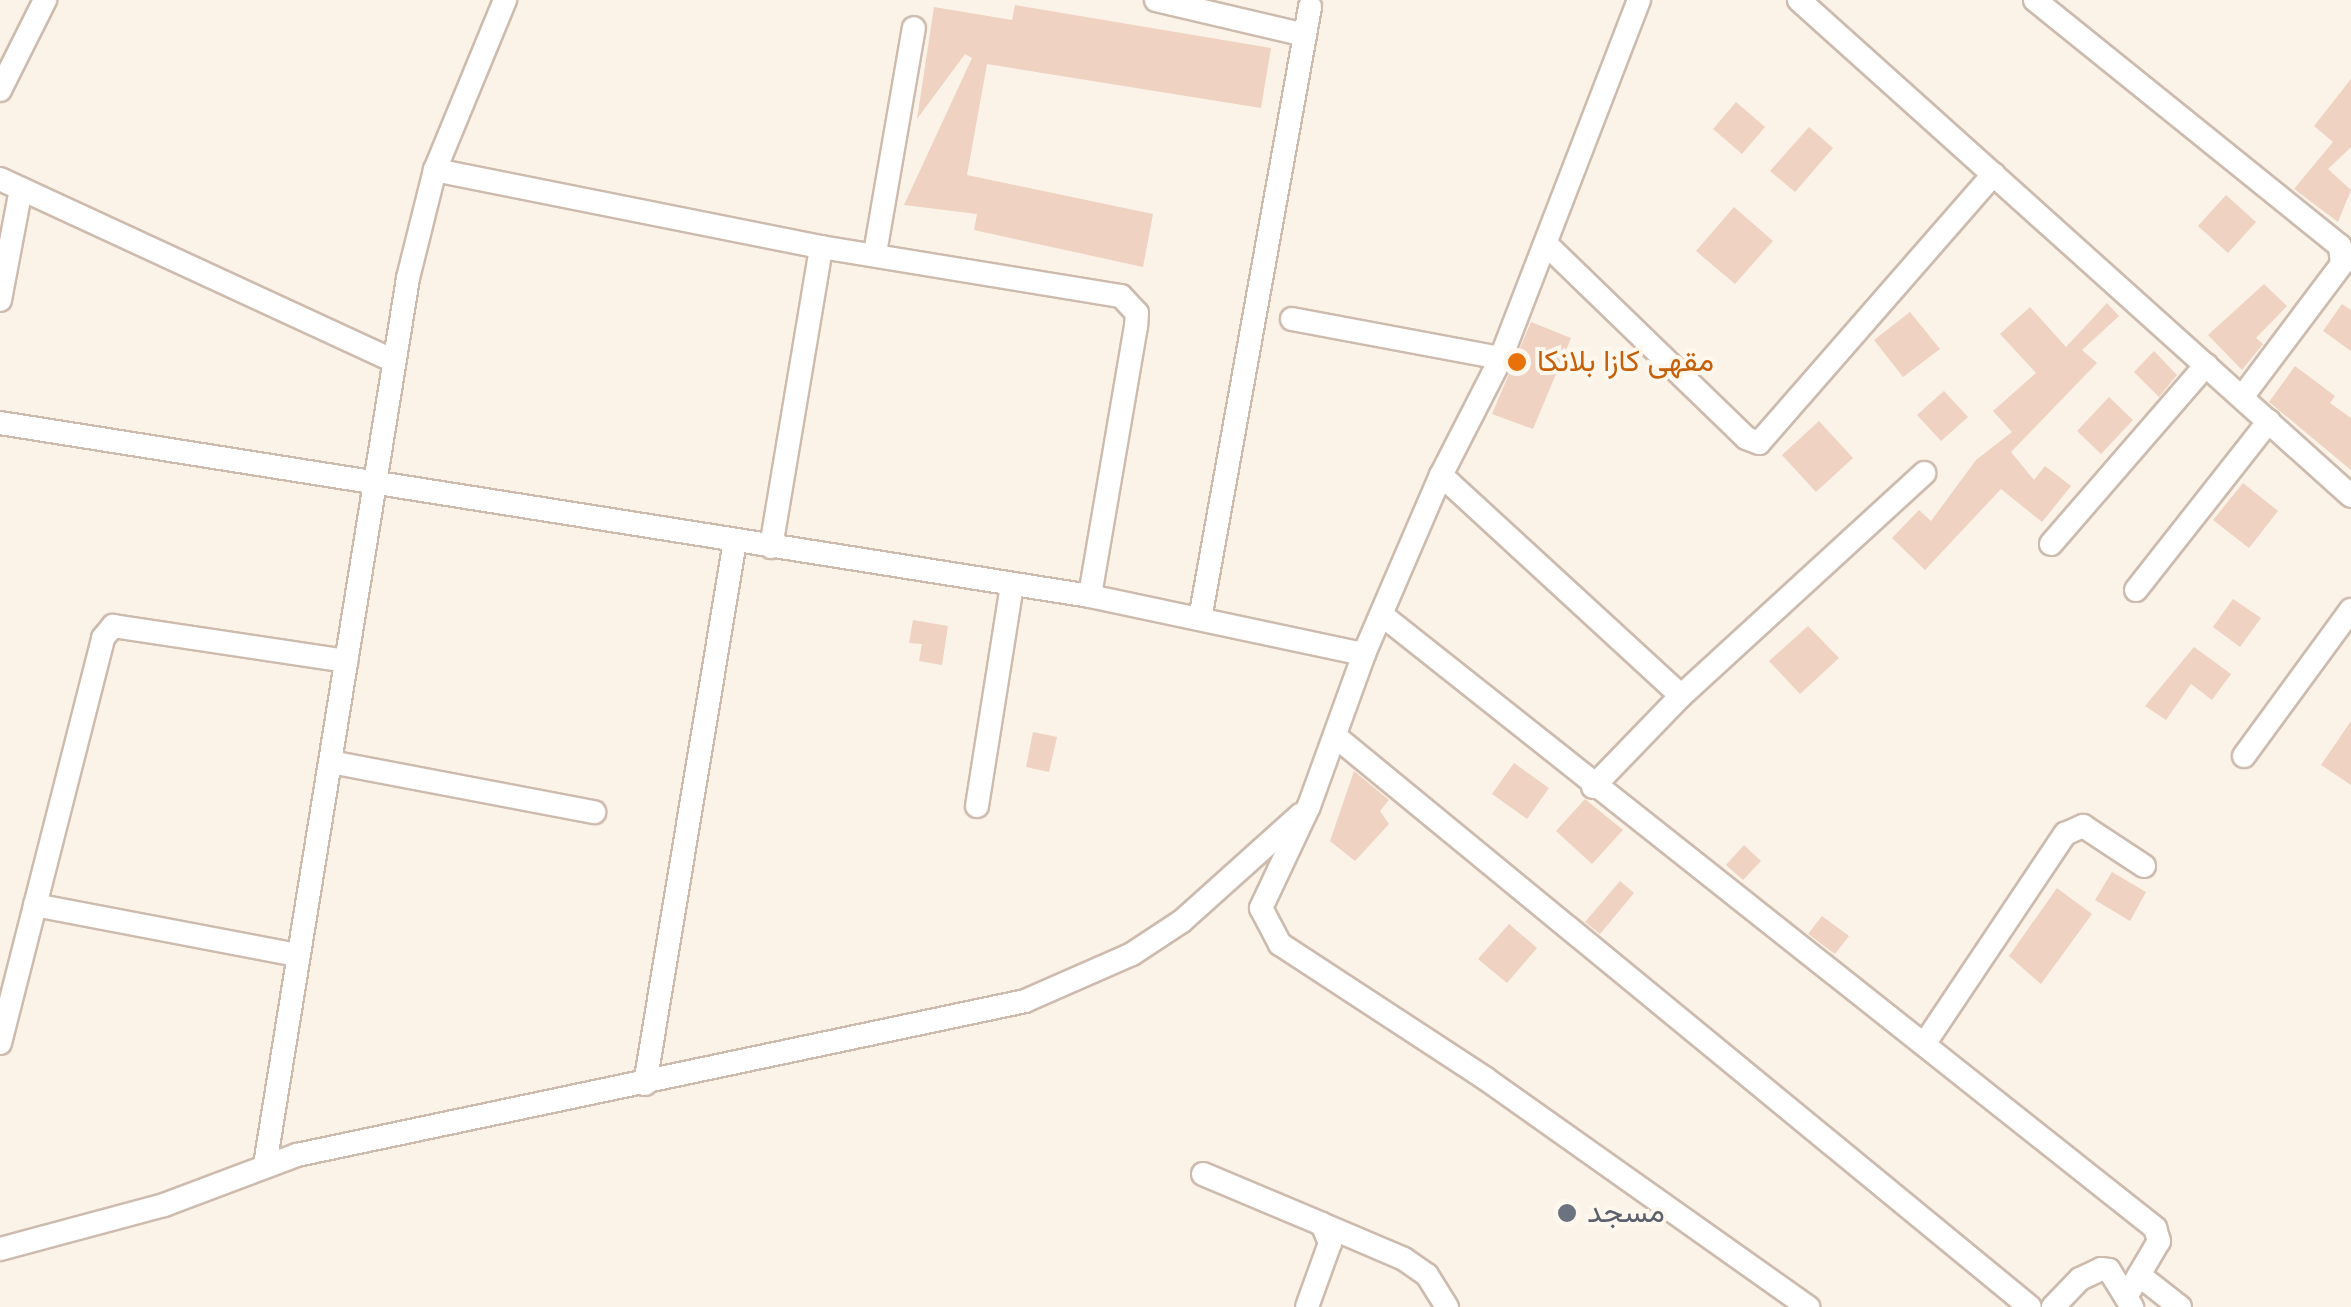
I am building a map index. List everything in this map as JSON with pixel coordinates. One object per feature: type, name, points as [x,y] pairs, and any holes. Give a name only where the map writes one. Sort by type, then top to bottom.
[{"type":"street","points":[[0,90],[45,0]]},
{"type":"street","points":[[266,1164],[394,361],[435,170],[506,0]]},
{"type":"street","points":[[1156,0],[1305,35]]},
{"type":"street","points":[[1639,0],[1501,358],[1441,476],[1364,654],[1309,806],[1262,908],[1280,944],[1486,1079],[1808,1307]]},
{"type":"street","points":[[1799,0],[2351,496]]},
{"type":"street","points":[[2035,0],[2340,246],[2342,264],[2242,396]]},
{"type":"street","points":[[1200,618],[1310,7]]},
{"type":"street","points":[[875,253],[914,28]]},
{"type":"street","points":[[435,170],[822,247],[1107,292],[1136,312],[1090,596]]},
{"type":"street","points":[[1546,244],[1746,438],[1758,443],[1994,174]]},
{"type":"street","points":[[0,300],[10,184],[394,361]]},
{"type":"street","points":[[771,547],[822,247]]},
{"type":"street","points":[[1292,319],[1501,358]]},
{"type":"street","points":[[2051,544],[2206,365]]},
{"type":"street","points":[[2136,590],[2269,421]]},
{"type":"street","points":[[0,423],[1090,596],[1364,654]]},
{"type":"street","points":[[1593,787],[1681,696],[1924,473]]},
{"type":"street","points":[[1441,476],[1681,696]]},
{"type":"street","points":[[645,1084],[735,541]]},
{"type":"street","points":[[976,806],[1012,585]]},
{"type":"street","points":[[2244,756],[2351,610]]},
{"type":"street","points":[[1382,615],[1593,787],[1925,1043],[2156,1228],[2159,1241],[2129,1302],[2101,1269],[2080,1279],[2052,1307]]},
{"type":"street","points":[[0,1042],[103,638],[113,626],[346,660]]},
{"type":"street","points":[[1335,736],[2030,1307]]},
{"type":"street","points":[[330,762],[594,812]]},
{"type":"street","points":[[0,1250],[164,1205],[266,1164],[942,1022],[1066,987],[1182,921],[1309,806]]},
{"type":"street","points":[[1925,1043],[2065,834],[2083,826],[2144,866]]},
{"type":"street","points":[[35,905],[298,955]]},
{"type":"street","points":[[1203,1174],[1404,1259],[1427,1275],[1446,1307]]},
{"type":"street","points":[[1307,1307],[1330,1243],[1322,1224]]},
{"type":"street","points":[[2140,1275],[2180,1307]]},
{"type":"building","points":[[1015,5],[1271,48],[1261,108],[987,64],[967,175],[1153,214],[1143,267],[974,230],[977,214],[904,205],[972,58],[965,54],[917,119],[934,7],[1012,20]]},
{"type":"building","points":[[2351,79],[2351,147],[2328,169],[2351,190],[2338,222],[2294,189],[2333,142],[2314,126]]},
{"type":"building","points":[[1736,102],[1765,127],[1742,154],[1713,129]]},
{"type":"building","points":[[1809,127],[1833,148],[1795,192],[1770,171]]},
{"type":"building","points":[[2226,195],[2256,222],[2228,253],[2198,226]]},
{"type":"building","points":[[1734,207],[1773,241],[1735,284],[1696,251]]},
{"type":"building","points":[[2264,284],[2287,306],[2256,338],[2263,344],[2242,370],[2208,335]]},
{"type":"building","points":[[2107,303],[2119,316],[2082,350],[2097,363],[2011,452],[2034,480],[2045,466],[2071,486],[2042,522],[2001,489],[1925,570],[1892,538],[1919,510],[1931,521],[1976,460],[2012,432],[1993,411],[2036,373],[2000,334],[2030,307],[2066,347]]},
{"type":"building","points":[[2342,304],[2351,310],[2351,351],[2323,331]]},
{"type":"building","points":[[1910,312],[1940,349],[1903,377],[1874,340]]},
{"type":"building","points":[[1531,322],[1571,338],[1533,429],[1492,414]]},
{"type":"building","points":[[2154,351],[2177,375],[2159,397],[2134,372]]},
{"type":"building","points":[[2295,366],[2335,396],[2330,403],[2351,418],[2351,470],[2269,402]]},
{"type":"building","points":[[1944,391],[1968,417],[1941,441],[1917,415]]},
{"type":"building","points":[[2109,397],[2133,420],[2101,454],[2077,431]]},
{"type":"building","points":[[1819,421],[1853,458],[1816,492],[1782,455]]},
{"type":"building","points":[[2243,483],[2278,511],[2249,548],[2213,520]]},
{"type":"building","points":[[2233,599],[2261,618],[2240,647],[2213,627]]},
{"type":"building","points":[[913,620],[948,626],[942,665],[919,661],[922,644],[909,643]]},
{"type":"building","points":[[1808,626],[1839,658],[1800,694],[1769,661]]},
{"type":"building","points":[[2194,647],[2231,674],[2212,700],[2191,684],[2166,720],[2145,706]]},
{"type":"building","points":[[2351,721],[2351,785],[2321,765]]},
{"type":"building","points":[[1033,732],[1057,737],[1049,772],[1026,767]]},
{"type":"building","points":[[1514,763],[1549,788],[1527,819],[1492,794]]},
{"type":"building","points":[[1354,771],[1389,800],[1380,811],[1389,824],[1355,861],[1330,841]]},
{"type":"building","points":[[1585,799],[1623,830],[1592,864],[1556,831]]},
{"type":"building","points":[[1744,845],[1761,861],[1743,880],[1726,865]]},
{"type":"building","points":[[2112,872],[2146,892],[2130,921],[2095,900]]},
{"type":"building","points":[[1620,881],[1634,893],[1600,934],[1585,922]]},
{"type":"building","points":[[2057,888],[2092,914],[2041,984],[2009,956]]},
{"type":"building","points":[[1822,916],[1849,936],[1835,954],[1808,934]]},
{"type":"building","points":[[1509,924],[1537,948],[1507,983],[1478,959]]},
{"type":"place","name":"مقهى كازا بلانكا","points":[[1517,362]]},
{"type":"place","name":"مسجد","points":[[1567,1213]]}]
